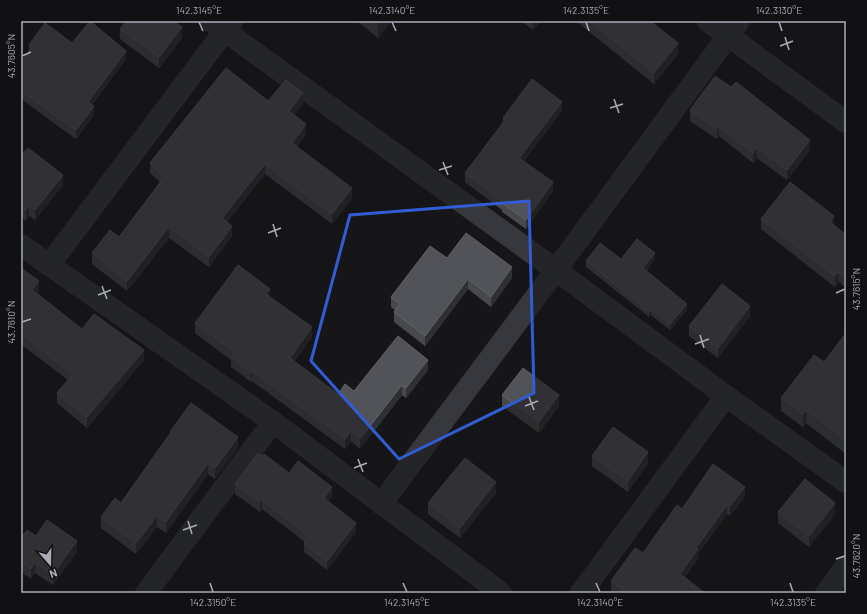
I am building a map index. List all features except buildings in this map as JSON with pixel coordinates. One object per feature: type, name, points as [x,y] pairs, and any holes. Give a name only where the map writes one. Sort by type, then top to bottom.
[{"type":"street","points":[[708,21],[733,28],[846,122]]},
{"type":"street","points":[[48,265],[222,24],[726,396],[846,482]]},
{"type":"street","points":[[381,504],[556,270],[733,28]]},
{"type":"street","points":[[22,246],[273,422],[501,593]]},
{"type":"street","points":[[581,593],[726,396]]},
{"type":"street","points":[[146,593],[273,422]]},
{"type":"street","points":[[826,593],[846,566]]},
{"type":"highlighted area","points":[[529,201],[534,393],[399,459],[311,361],[350,215]]}]
